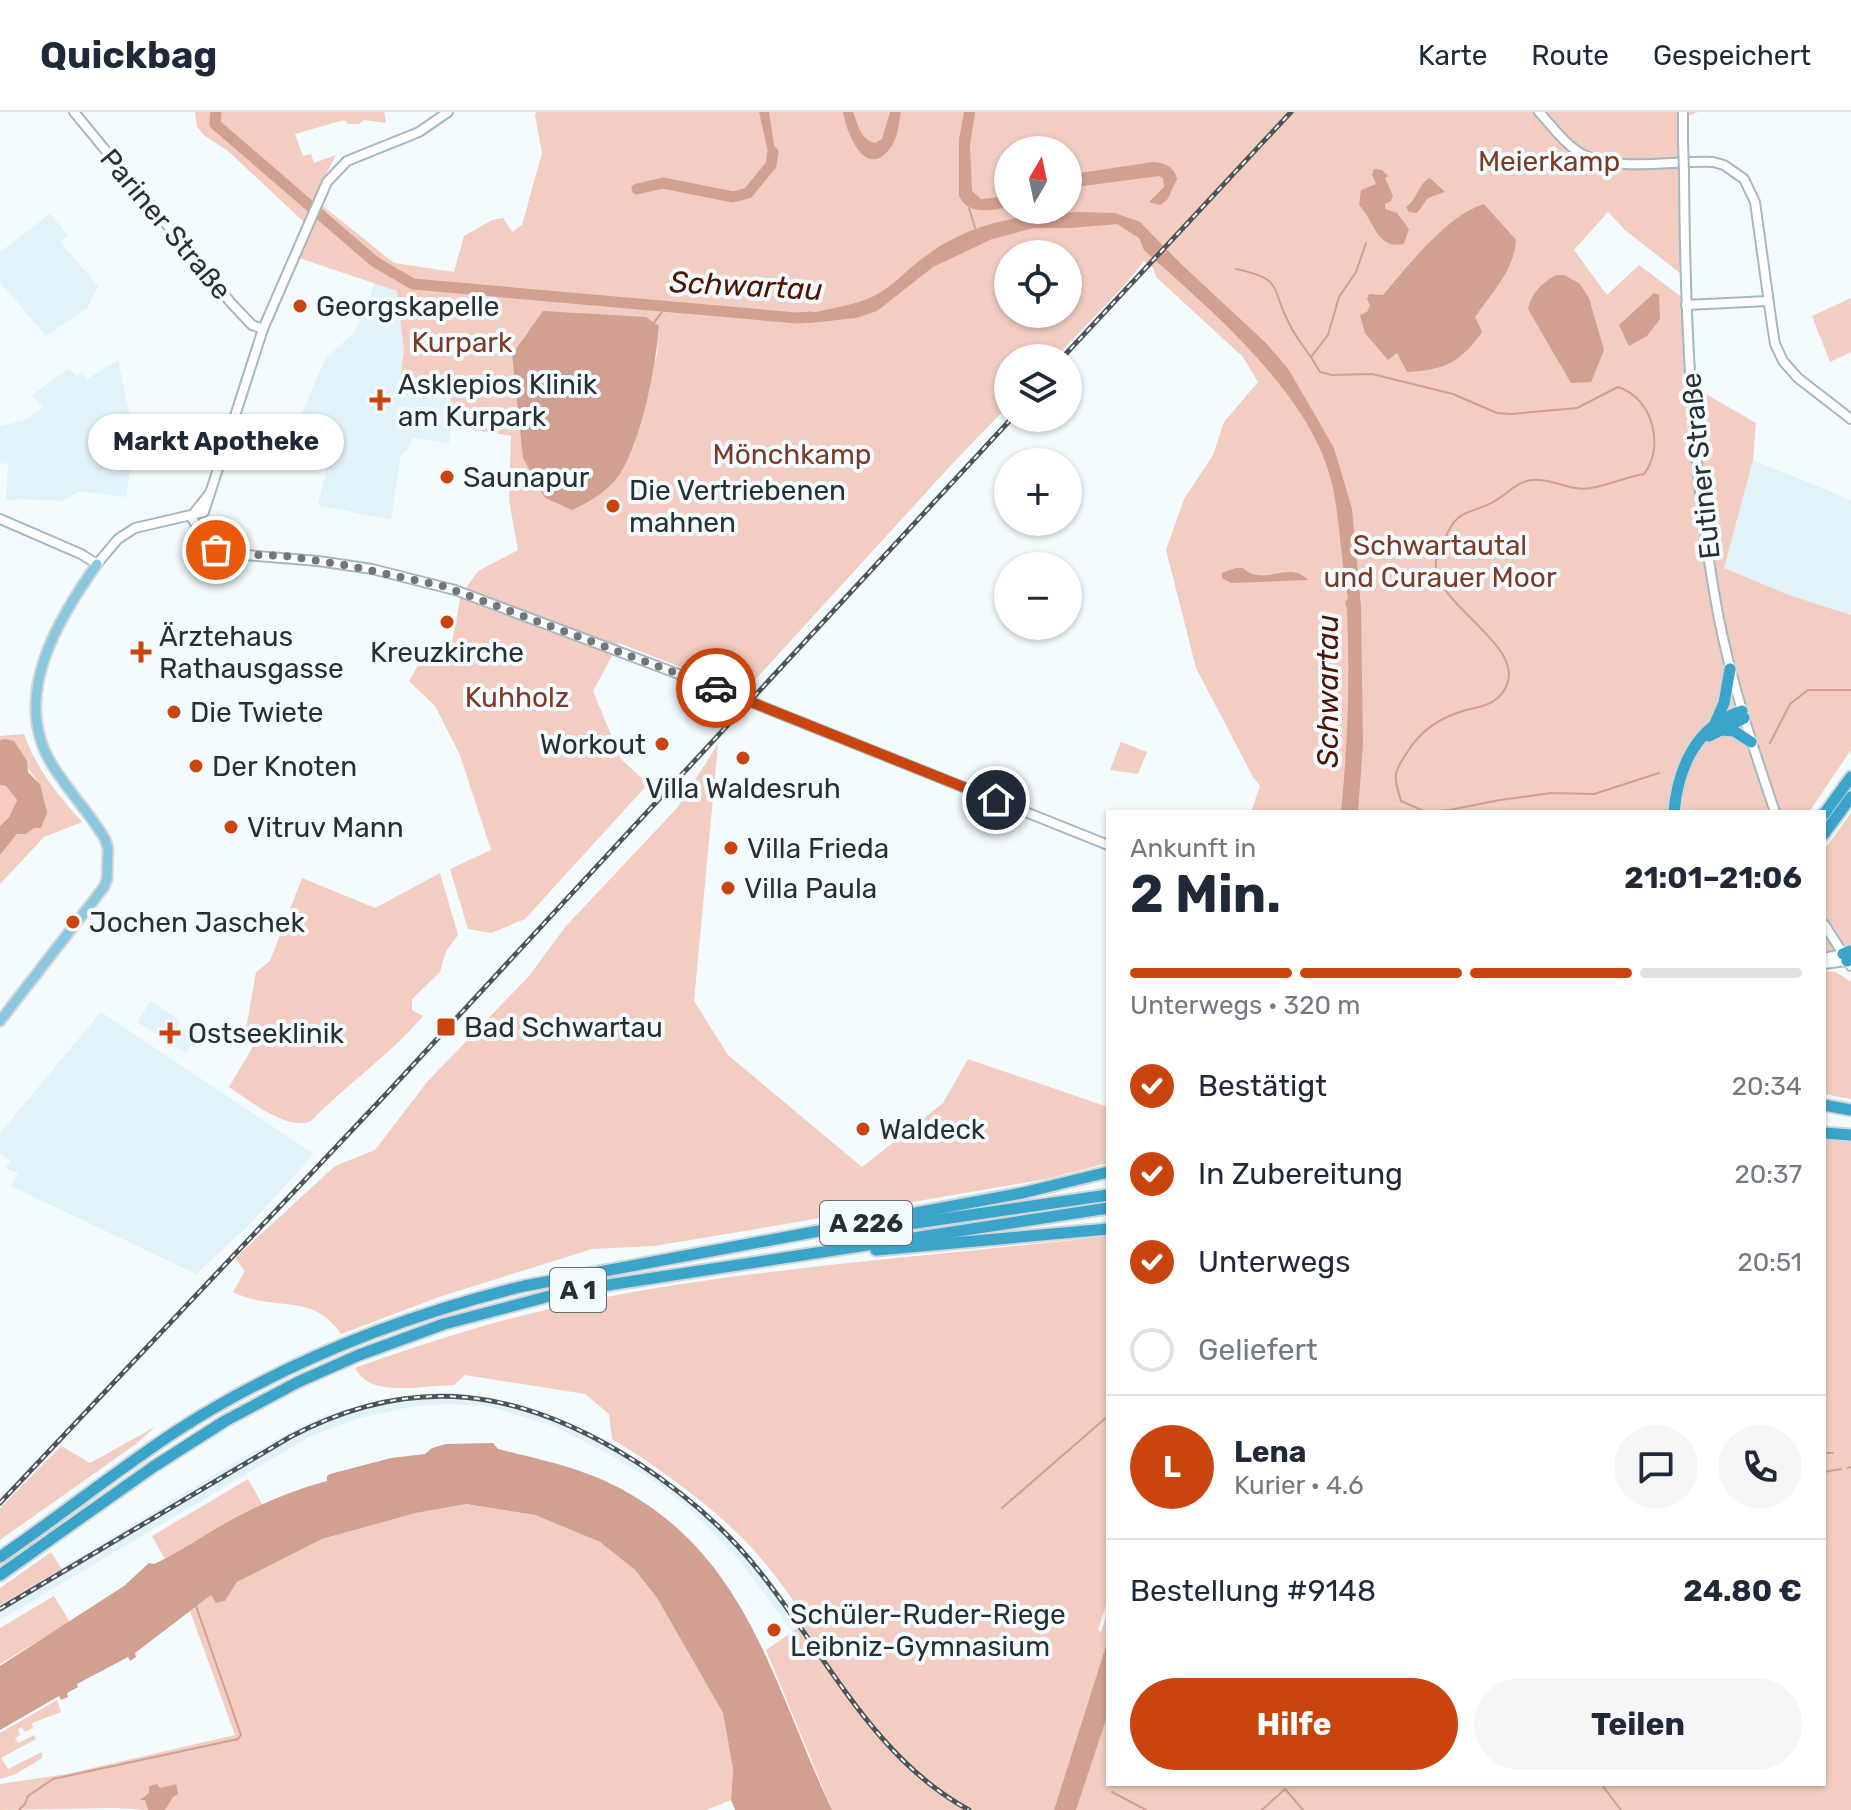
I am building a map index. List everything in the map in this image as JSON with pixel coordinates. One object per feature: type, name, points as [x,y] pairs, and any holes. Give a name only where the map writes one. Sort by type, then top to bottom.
[{"type":"highway","points":[[1675,810],[1677,786],[1688,758],[1716,726],[1730,669]]},
{"type":"highway","points":[[1716,726],[1743,714]]},
{"type":"highway","points":[[1716,726],[1734,731],[1751,742]]},
{"type":"highway","points":[[1826,811],[1851,777]]},
{"type":"highway","points":[[1826,832],[1851,797]]},
{"type":"highway","points":[[1826,832],[1851,812]]},
{"type":"highway","points":[[1826,1105],[1851,1110]]},
{"type":"highway","points":[[1826,1133],[1851,1135]]},
{"type":"highway","name":"A 226","points":[[711,1252],[1022,1193],[1106,1172]]},
{"type":"highway","name":"A 1","points":[[0,1557],[180,1429],[271,1378],[359,1338],[449,1306],[524,1286],[711,1252],[1106,1195]]},
{"type":"highway","name":"A 1","points":[[0,1575],[191,1441],[260,1402],[359,1355],[444,1324],[528,1301],[647,1278],[1106,1208]]},
{"type":"highway","name":"A 226","points":[[804,1254],[1106,1229]]},
{"type":"main road","points":[[0,1021],[104,887],[107,879],[108,849],[98,827],[50,761],[41,742],[35,715],[38,685],[48,646],[70,604],[97,564]]},
{"type":"street","name":"Pariner Straße","points":[[74,112],[232,304],[252,325],[263,329]]},
{"type":"street","points":[[0,519],[97,564],[118,539],[135,528],[191,517],[210,493],[263,329],[327,182],[347,161],[419,132],[448,112]]},
{"type":"street","points":[[1539,112],[1565,140],[1591,158],[1620,162],[1713,162],[1738,174],[1749,187],[1755,202],[1775,344],[1783,361],[1798,378],[1851,419]]},
{"type":"street","name":"Eutiner Straße","points":[[1683,112],[1686,305],[1709,562],[1730,669],[1774,810]]},
{"type":"street","points":[[1686,305],[1768,301]]},
{"type":"street","points":[[191,517],[209,544],[221,553],[372,569],[443,586],[740,697],[1106,844]]},
{"type":"street","points":[[1826,927],[1849,958]]},
{"type":"street","points":[[1826,958],[1849,958]]},
{"type":"street","points":[[1826,964],[1849,958]]},
{"type":"shaded area","points":[[759,112],[769,112],[776,157],[771,165]]},
{"type":"shaded area","points":[[843,112],[853,112],[863,135],[875,143],[882,139],[890,112],[901,112],[895,140],[884,155],[867,158],[860,152],[849,133]]},
{"type":"shaded area","points":[[964,112],[975,112],[970,145],[972,191],[981,199],[994,198],[994,209],[974,209],[959,196],[959,139]]},
{"type":"shaded area","points":[[1153,162],[1168,166],[1177,179],[1167,200],[1160,205],[1149,202],[1164,187],[1163,178],[1159,176],[1082,186],[1082,173]]},
{"type":"shaded area","points":[[1374,169],[1382,170],[1388,176],[1385,178],[1393,196],[1385,204],[1385,209],[1397,213],[1409,229],[1404,244],[1387,243],[1381,238],[1359,205],[1361,190],[1376,184],[1372,175]]},
{"type":"shaded area","points":[[1430,178],[1445,192],[1428,198],[1417,213],[1409,212],[1406,207]]},
{"type":"shaded area","points":[[1484,204],[1516,240],[1507,271],[1475,317],[1482,332],[1466,351],[1450,363],[1407,372],[1397,353],[1388,360],[1365,333],[1360,315],[1367,312],[1370,305],[1367,299],[1369,294],[1383,295],[1442,230]]},
{"type":"shaded area","points":[[1082,212],[1115,213],[1140,222],[1266,343],[1289,370],[1334,448],[1352,509],[1361,607],[1363,745],[1358,810],[1341,810],[1348,710],[1345,603],[1348,598],[1333,488],[1322,454],[1305,420],[1283,388],[1228,328],[1144,250],[1139,238],[1117,224],[1034,228],[992,239],[933,267],[877,311],[856,318],[810,323],[797,318],[874,296],[944,244],[994,223],[1082,224]]},
{"type":"shaded area","points":[[50,214],[68,235],[60,242],[98,286],[88,307],[46,336],[0,282],[0,252]]},
{"type":"shaded area","points":[[1556,275],[1564,275],[1579,283],[1589,298],[1604,350],[1591,382],[1571,383],[1528,309],[1538,289]]},
{"type":"shaded area","name":"Asklepios Klinik am Kurpark","points":[[374,282],[397,291],[400,297],[404,351],[399,387],[450,391],[454,410],[449,443],[412,438],[407,451],[401,455],[391,520],[318,505],[336,428],[300,419],[325,359],[354,333],[369,303]]},
{"type":"shaded area","points":[[1654,293],[1659,295],[1660,319],[1647,336],[1629,346],[1619,325]]},
{"type":"shaded area","points":[[665,307],[655,323],[659,326],[657,342],[641,421],[621,472],[600,494],[572,510],[545,498],[523,458],[512,354],[543,311],[646,317],[653,322]]},
{"type":"shaded area","points":[[118,360],[135,441],[126,497],[80,491],[63,501],[6,501],[8,464],[0,463],[0,426],[23,421],[43,408],[32,395],[68,369],[77,376],[82,372],[87,379]]},
{"type":"shaded area","points":[[1753,460],[1851,500],[1851,615],[1789,595],[1724,568]]},
{"type":"shaded area","points":[[1236,568],[1259,575],[1293,572],[1308,580],[1231,583],[1222,578],[1222,573]]},
{"type":"shaded area","points":[[0,740],[14,741],[27,761],[28,772],[40,784],[47,813],[41,828],[17,834],[0,855],[0,826],[9,817],[17,800],[6,786],[0,785]]},
{"type":"shaded area","name":"Ostseeklinik","points":[[151,1001],[180,1021],[177,1027],[194,1039],[186,1053],[137,1022]]},
{"type":"shaded area","points":[[101,1012],[314,1154],[250,1224],[196,1274],[11,1186],[18,1173],[5,1168],[11,1161],[0,1153],[0,1133]]},
{"type":"shaded area","points":[[450,1393],[517,1403],[558,1417],[610,1442],[695,1501],[745,1549],[767,1576],[802,1626],[831,1683],[737,1557],[688,1507],[649,1478],[554,1426],[487,1406],[415,1406],[359,1418],[309,1437],[0,1620],[0,1605],[239,1460],[302,1426],[328,1414],[385,1400]]},
{"type":"shaded area","points":[[493,1443],[498,1449],[603,1480],[651,1508],[691,1541],[722,1579],[748,1621],[832,1810],[735,1810],[731,1800],[733,1769],[723,1713],[657,1598],[635,1570],[600,1542],[535,1515],[466,1504],[416,1513],[322,1539],[237,1582],[225,1601],[216,1603],[211,1595],[135,1653],[136,1657],[130,1661],[128,1657],[77,1684],[78,1687],[67,1693],[68,1697],[61,1700],[59,1696],[0,1730],[0,1666],[124,1586],[149,1563],[163,1560],[261,1505],[327,1481],[330,1474],[391,1458],[425,1454],[432,1448],[446,1444]]},
{"type":"shaded area","points":[[1106,1645],[1106,1720],[1076,1810],[1054,1810]]},
{"type":"shaded area","points":[[157,1784],[160,1788],[176,1784],[178,1794],[165,1810],[148,1810],[145,1800],[140,1800],[149,1793],[149,1786]]},
{"type":"green space","name":"Schwartautal und Curauer Moor","points":[[195,112],[384,112],[386,123],[364,120],[359,124],[348,124],[344,120],[295,134],[303,156],[311,154],[314,163],[336,155],[312,201],[323,206],[394,263],[454,272],[464,236],[492,220],[503,218],[512,232],[522,225],[542,153],[537,112],[1698,112],[1684,118],[1685,277],[1625,230],[1608,212],[1574,250],[1607,295],[1639,265],[1687,301],[1699,390],[1756,423],[1753,460],[1724,568],[1789,595],[1851,615],[1851,750],[1810,810],[1253,810],[1260,786],[1196,668],[1166,550],[1184,499],[1213,455],[1224,422],[1258,382],[1243,357],[1156,277],[1153,268],[1144,261],[1068,344],[994,344],[994,420],[753,682],[743,673],[731,687],[619,643],[593,691],[621,759],[648,784],[525,919],[491,933],[468,929],[450,869],[491,850],[460,755],[435,706],[409,681],[425,653],[449,657],[461,595],[478,571],[518,550],[509,500],[511,436],[456,427],[449,391],[399,387],[404,351],[397,291],[293,256],[306,224],[228,151],[197,127]],"holes":[[[659,327],[657,354],[634,446],[512,354],[527,332]]]},
{"type":"green space","points":[[1851,298],[1851,352],[1830,362],[1812,316]]},
{"type":"green space","points":[[24,734],[48,781],[82,822],[44,837],[0,884],[0,855],[18,833],[40,784],[5,739],[0,740],[0,736]]},
{"type":"green space","points":[[1121,742],[1147,752],[1138,774],[1110,770]]},
{"type":"green space","points":[[718,744],[694,1001],[728,1055],[862,1167],[943,1103],[968,1059],[1106,1106],[1106,1164],[1046,1179],[654,1246],[592,1249],[439,1297],[341,1334],[318,1312],[233,1292],[245,1271],[235,1258],[335,1166],[375,1150],[427,1082],[529,976],[566,926],[677,808]]},
{"type":"green space","points":[[0,785],[6,786],[17,800],[9,817],[0,826]]},
{"type":"green space","points":[[1851,813],[1851,947],[1826,954],[1826,847]]},
{"type":"green space","points":[[440,873],[458,935],[446,951],[440,972],[412,999],[412,1010],[423,1016],[410,1030],[311,1121],[302,1123],[280,1119],[229,1087],[255,1043],[241,1034],[247,1023],[256,972],[270,961],[302,878],[375,908]]},
{"type":"green space","points":[[1826,971],[1836,972],[1851,982],[1851,1099],[1826,1094]]},
{"type":"green space","points":[[1826,1139],[1851,1141],[1851,1810],[1076,1810],[1106,1720],[1106,1786],[1826,1786]]},
{"type":"green space","points":[[1106,1236],[1106,1605],[1098,1630],[1101,1632],[1106,1616],[1106,1645],[1054,1810],[832,1810],[766,1650],[808,1621],[764,1562],[733,1529],[683,1487],[612,1439],[609,1414],[585,1394],[465,1375],[454,1385],[385,1387],[362,1378],[355,1368],[446,1337],[570,1304],[664,1287],[790,1270]]},
{"type":"green space","points":[[155,1427],[136,1444],[0,1540],[0,1508],[61,1446],[90,1463]]},
{"type":"green space","points":[[248,1479],[262,1504],[165,1559],[152,1536]]},
{"type":"green space","points":[[465,1504],[535,1515],[600,1542],[635,1570],[657,1598],[723,1713],[733,1769],[731,1800],[706,1810],[165,1810],[175,1784],[149,1793],[145,1800],[148,1810],[0,1810],[0,1784],[67,1774],[235,1735],[190,1611],[211,1595],[225,1601],[237,1582],[322,1539],[416,1513]]},
{"type":"green space","points":[[51,1552],[62,1569],[0,1605],[0,1588]]},
{"type":"green space","points":[[54,1596],[70,1622],[0,1664],[0,1628]]},
{"type":"green space","points":[[57,1700],[61,1712],[32,1723],[33,1728],[25,1732],[22,1727],[18,1729],[20,1735],[15,1738],[18,1743],[34,1735],[36,1739],[1,1758],[8,1769],[42,1752],[42,1758],[16,1774],[0,1779],[0,1733]]},
{"type":"waterway","name":"Schwartau","points":[[216,112],[215,124],[375,262],[413,284],[811,317]]},
{"type":"waterway","points":[[637,189],[663,183],[733,197],[748,193],[771,165],[773,152]]},
{"type":"waterway","points":[[969,208],[975,228]]},
{"type":"waterway","points":[[1366,243],[1356,272],[1339,297],[1328,335],[1311,357],[1320,372],[1332,375],[1372,374],[1453,394],[1497,413],[1511,414],[1577,408],[1618,387],[1640,401],[1652,424],[1654,438],[1654,451],[1644,474],[1584,489],[1547,481],[1527,481],[1454,522],[1436,561],[1438,577],[1447,593],[1503,655],[1509,671],[1502,694],[1492,702],[1444,718],[1430,727],[1403,758],[1396,780],[1401,801],[1421,810]]},
{"type":"waterway","points":[[1236,269],[1269,281],[1291,327],[1310,356]]},
{"type":"waterway","points":[[1388,573],[1437,575]]},
{"type":"waterway","points":[[1770,743],[1790,704],[1808,690],[1851,690]]},
{"type":"waterway","points":[[1449,810],[1551,793],[1594,794],[1659,773]]},
{"type":"waterway","points":[[1002,1508],[1106,1418]]},
{"type":"waterway","points":[[1826,1453],[1833,1453]]},
{"type":"waterway","points":[[1826,1472],[1841,1469]]},
{"type":"waterway","points":[[19,1810],[28,1796],[53,1779],[238,1739],[241,1735],[196,1606]]},
{"type":"waterway","points":[[1603,1786],[1621,1810]]},
{"type":"waterway","points":[[1262,1810],[1285,1789],[1303,1810]]},
{"type":"waterway","points":[[1112,1792],[1146,1810]]},
{"type":"railway","points":[[1075,344],[1291,112]]},
{"type":"railway","points":[[0,1503],[388,1092],[999,432]]},
{"type":"railway","points":[[0,1609],[290,1437],[336,1416],[381,1403],[424,1397],[467,1398],[510,1405],[552,1418],[595,1438],[655,1474],[703,1512],[759,1571],[878,1733],[935,1788],[969,1810]]},
{"type":"way so far","points":[[216,550],[227,554],[286,556],[372,569],[443,586],[716,688]]},
{"type":"place","name":"Georgskapelle","points":[[300,306]]},
{"type":"place","name":"Asklepios Klinik am Kurpark","points":[[380,400]]},
{"type":"place","name":"Saunapur","points":[[447,477]]},
{"type":"place","name":"Die Vertriebenen mahnen","points":[[613,506]]},
{"type":"place","name":"Markt Apotheke","points":[[216,550]]},
{"type":"place","name":"Kreuzkirche","points":[[447,622]]},
{"type":"place","name":"Ärztehaus Rathausgasse","points":[[141,652]]},
{"type":"place","name":"Die Twiete","points":[[174,712]]},
{"type":"place","name":"Workout","points":[[662,744]]},
{"type":"place","name":"Villa Waldesruh","points":[[743,758]]},
{"type":"place","name":"Der Knoten","points":[[196,766]]},
{"type":"place","name":"Vitruv Mann","points":[[231,827]]},
{"type":"place","name":"Villa Frieda","points":[[731,848]]},
{"type":"place","name":"Villa Paula","points":[[728,888]]},
{"type":"place","name":"Jochen Jaschek","points":[[73,922]]},
{"type":"place","name":"Bad Schwartau","points":[[446,1027]]},
{"type":"place","name":"Ostseeklinik","points":[[170,1033]]},
{"type":"place","name":"Waldeck","points":[[863,1129]]},
{"type":"place","name":"Schüler-Ruder-Riege Leibniz-Gymnasium","points":[[774,1630]]},
{"type":"route","points":[[716,688],[996,800]]},
{"type":"park label","name":"Meierkamp","points":[[1549,161]]},
{"type":"park label","name":"Kurpark","points":[[462,342]]},
{"type":"park label","name":"Mönchkamp","points":[[792,454]]},
{"type":"park label","name":"Kuhholz","points":[[517,697]]}]
